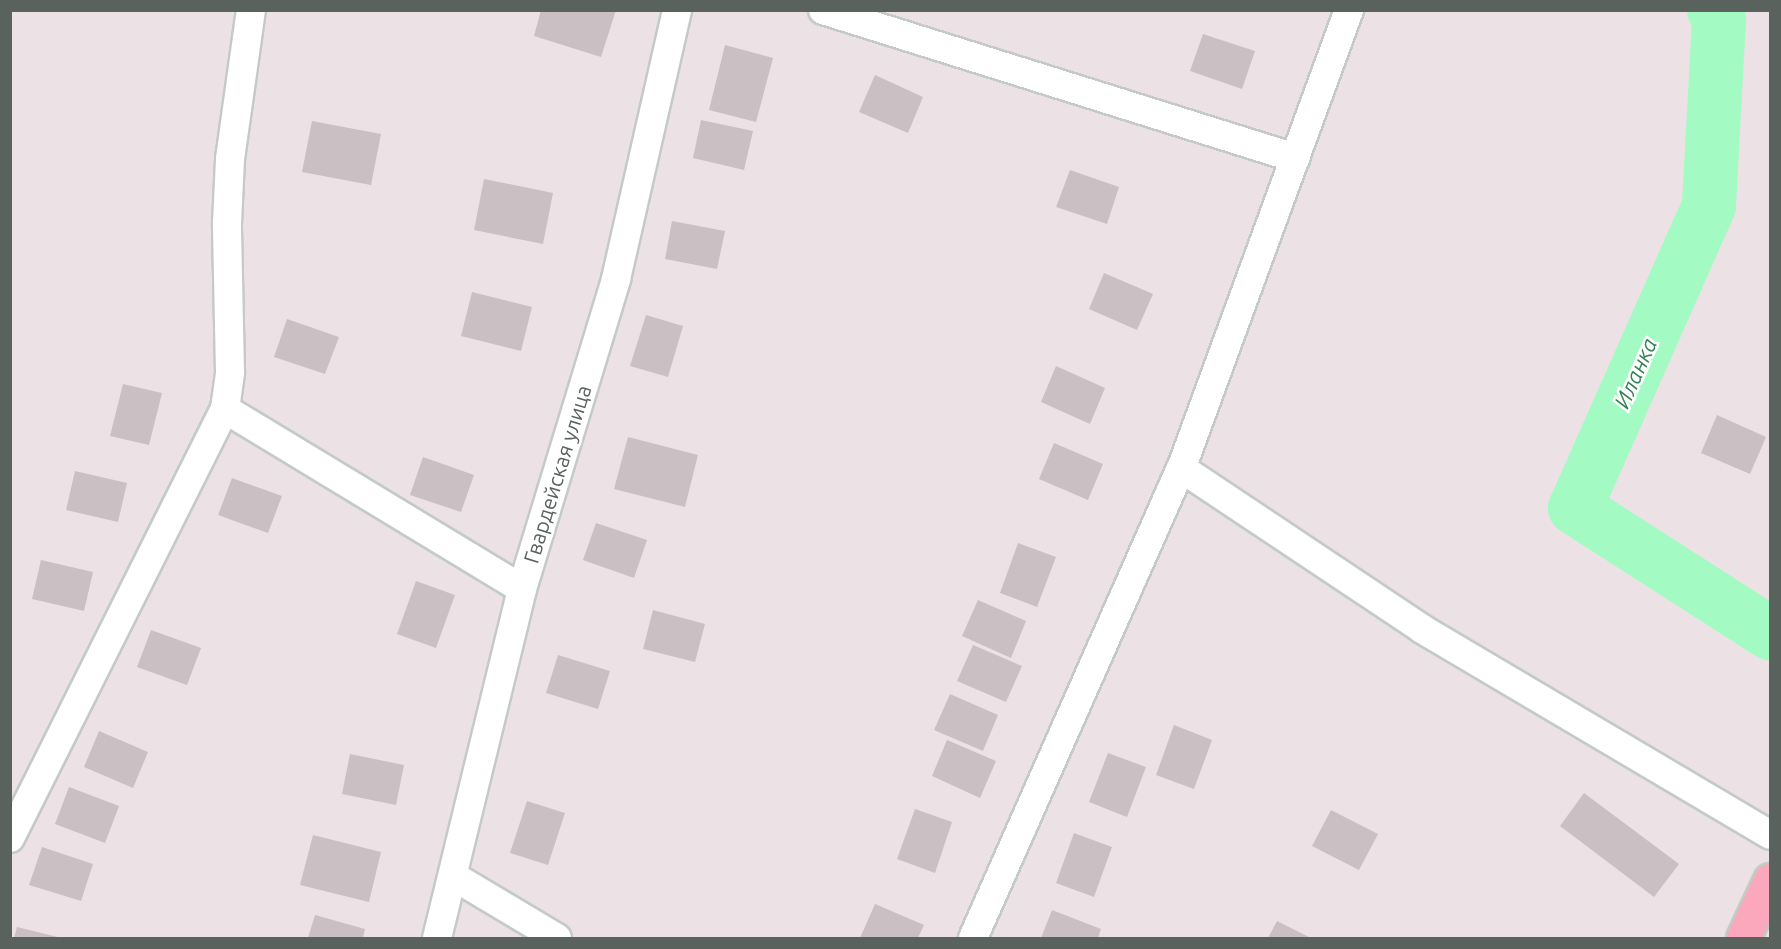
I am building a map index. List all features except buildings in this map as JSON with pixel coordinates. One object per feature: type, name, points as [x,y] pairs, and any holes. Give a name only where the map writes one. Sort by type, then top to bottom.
[{"type":"main road","points":[[1743,939],[1770,880]]},
{"type":"street","points":[[10,838],[225,409],[231,372],[227,223],[230,159],[251,10]]},
{"type":"street","name":"Гвардейская улица","points":[[437,939],[522,589],[616,279],[677,10]]},
{"type":"street","points":[[823,10],[1295,158]]},
{"type":"street","points":[[973,939],[1181,468],[1349,10]]},
{"type":"street","points":[[225,409],[522,589]]},
{"type":"street","points":[[1181,468],[1422,629],[1770,835]]},
{"type":"street","points":[[453,876],[557,939]]},
{"type":"waterway","name":"Иланка","points":[[1714,10],[1719,20],[1709,206],[1575,508],[1770,633]]}]
